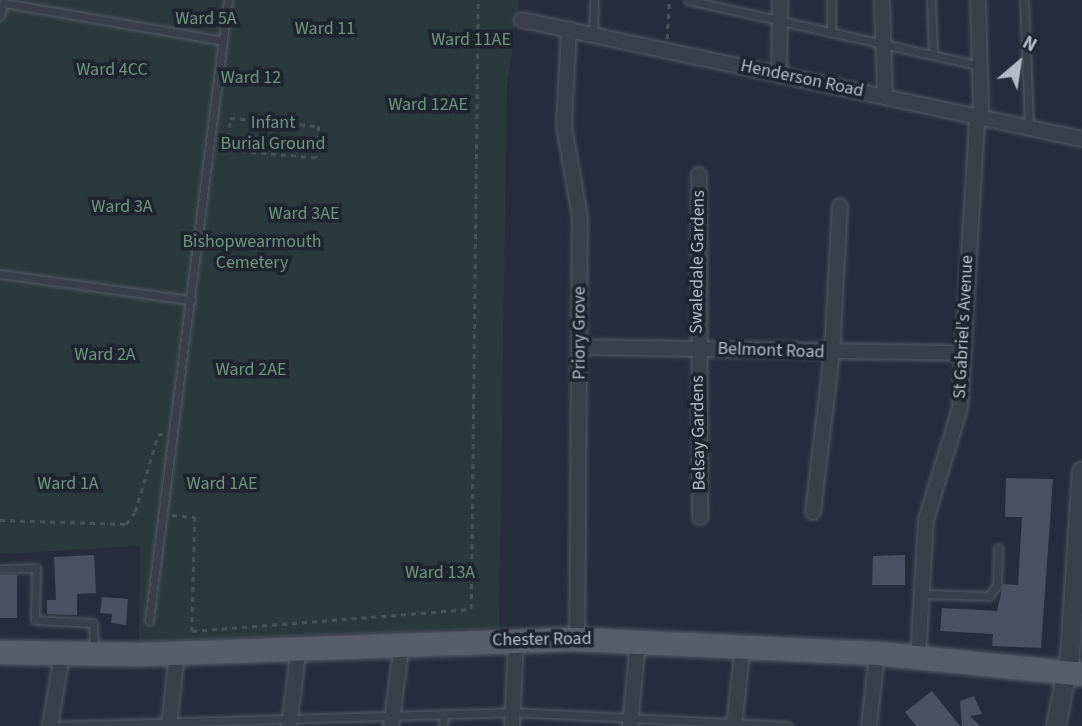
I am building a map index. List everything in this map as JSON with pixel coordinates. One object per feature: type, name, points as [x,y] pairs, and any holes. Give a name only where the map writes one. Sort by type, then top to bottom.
[{"type":"main road","name":"Chester Road","points":[[0,652],[94,655],[402,642],[577,639],[877,653],[1075,674]]},
{"type":"street","points":[[779,75],[780,0]]},
{"type":"street","points":[[882,0],[885,97]]},
{"type":"street","name":"St Gabriel's Avenue","points":[[918,657],[926,520],[960,408],[977,118],[981,109],[978,0]]},
{"type":"street","name":"Henderson Road","points":[[522,20],[1082,138]]},
{"type":"street","name":"Priory Grove","points":[[569,29],[563,103],[580,217],[577,639]]},
{"type":"street","name":"Swaledale Gardens","points":[[697,348],[699,175]]},
{"type":"street","points":[[813,512],[832,353],[840,206]]},
{"type":"street","name":"Belmont Road","points":[[580,347],[963,353]]},
{"type":"street","name":"Belsay Gardens","points":[[697,348],[700,517]]},
{"type":"street","points":[[1056,726],[1075,674],[1082,471]]},
{"type":"street","points":[[512,719],[516,640]]},
{"type":"street","points":[[630,721],[638,641]]},
{"type":"street","points":[[392,721],[402,642]]},
{"type":"street","points":[[735,724],[743,646]]},
{"type":"street","points":[[290,722],[299,647]]},
{"type":"street","points":[[169,724],[177,653]]},
{"type":"street","points":[[869,726],[877,653]]},
{"type":"street","points":[[49,726],[62,654]]},
{"type":"lane","points":[[149,621],[228,0]]},
{"type":"lane","points":[[593,33],[594,0]]},
{"type":"lane","points":[[688,0],[720,3],[780,20],[831,29],[981,66]]},
{"type":"lane","points":[[831,0],[831,29]]},
{"type":"lane","points":[[931,0],[933,53]]},
{"type":"lane","points":[[1024,0],[1029,127]]},
{"type":"lane","points":[[0,16],[4,1],[223,41]]},
{"type":"lane","points":[[0,274],[191,300]]},
{"type":"lane","points":[[921,594],[989,596],[997,585],[998,548]]},
{"type":"lane","points":[[0,569],[36,569],[35,620],[93,623],[94,655]]},
{"type":"lane","points":[[443,726],[444,715]]},
{"type":"lane","points":[[49,726],[392,721],[444,715],[788,725]]},
{"type":"lane","points":[[573,717],[573,726]]},
{"type":"path","points":[[164,515],[195,516],[192,631],[471,609],[478,0]]},
{"type":"path","points":[[666,50],[669,0]]},
{"type":"path","points":[[230,118],[319,126],[316,158],[227,150],[228,138],[230,118]]},
{"type":"path","points":[[211,136],[228,138]]},
{"type":"path","points":[[0,520],[126,524],[135,512],[158,435],[175,428]]},
{"type":"green space","name":"Bishopwearmouth Cemetery","points":[[0,0],[519,0],[507,87],[499,628],[139,642],[140,546],[0,554]]},
{"type":"building","points":[[1006,478],[1053,479],[1041,648],[992,646],[993,634],[940,631],[942,608],[997,611],[1003,584],[1018,585],[1022,517],[1005,517]]},
{"type":"building","points":[[94,555],[96,593],[77,594],[77,615],[47,614],[47,600],[56,600],[54,557]]},
{"type":"building","points":[[905,555],[905,585],[872,585],[873,556]]},
{"type":"building","points":[[0,575],[17,575],[17,618],[0,618]]},
{"type":"building","points":[[102,597],[128,599],[126,625],[111,623],[112,614],[100,613]]},
{"type":"building","points":[[932,691],[960,726],[916,726],[905,712]]},
{"type":"building","points":[[974,696],[982,714],[970,716],[980,726],[962,726],[960,701]]},
{"type":"park label","name":"Ward 5A","points":[[206,19]]},
{"type":"park label","name":"Ward 11","points":[[325,29]]},
{"type":"park label","name":"Ward 11AE","points":[[471,40]]},
{"type":"park label","name":"Ward 4CC","points":[[112,70]]},
{"type":"park label","name":"Ward 12","points":[[251,78]]},
{"type":"park label","name":"Ward 12AE","points":[[428,105]]},
{"type":"park label","name":"Infant Burial Ground","points":[[273,134]]},
{"type":"park label","name":"Ward 3A","points":[[122,207]]},
{"type":"park label","name":"Ward 3AE","points":[[304,214]]},
{"type":"park label","name":"Ward 2A","points":[[105,355]]},
{"type":"park label","name":"Ward 2AE","points":[[251,370]]},
{"type":"park label","name":"Ward 1A","points":[[68,484]]},
{"type":"park label","name":"Ward 1AE","points":[[222,484]]},
{"type":"park label","name":"Ward 13A","points":[[440,573]]}]
